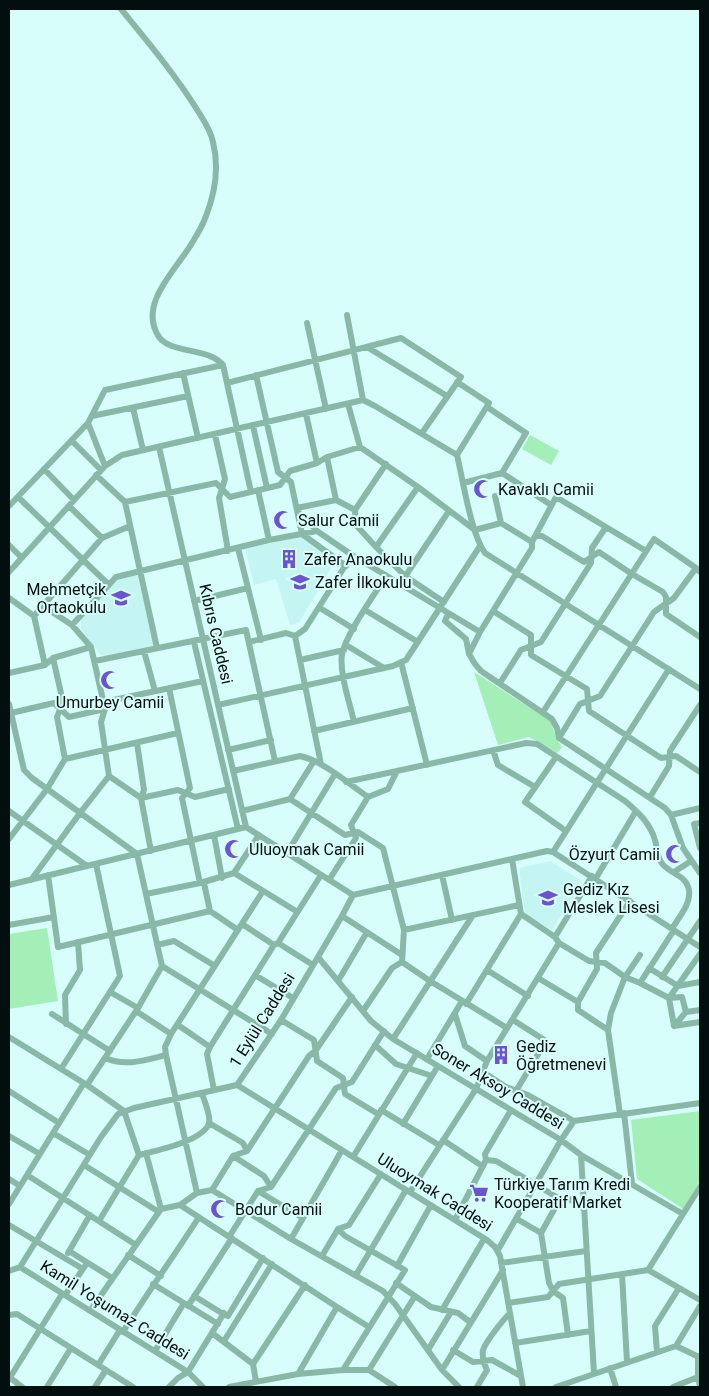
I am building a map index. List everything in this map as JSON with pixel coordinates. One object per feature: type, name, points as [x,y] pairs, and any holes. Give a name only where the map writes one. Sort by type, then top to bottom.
[{"type":"street","points":[[120,9],[185,91],[213,140],[216,160],[214,187],[206,217],[192,243],[161,286],[153,307],[154,322],[159,337],[168,345],[217,357],[223,365],[236,430],[269,540]]},
{"type":"street","points":[[347,315],[363,400]]},
{"type":"street","points":[[307,323],[326,409]]},
{"type":"street","points":[[227,383],[401,338],[461,377],[422,434]]},
{"type":"street","points":[[367,347],[448,396]]},
{"type":"street","points":[[9,506],[90,420],[105,390],[223,365]]},
{"type":"street","points":[[183,373],[198,438]]},
{"type":"street","points":[[256,375],[278,472],[291,482],[302,534],[346,566]]},
{"type":"street","points":[[457,382],[489,403],[457,455],[475,530],[480,546],[485,553],[700,689]]},
{"type":"street","points":[[90,420],[188,396]]},
{"type":"street","points":[[9,572],[101,470],[122,455],[363,400],[457,455]]},
{"type":"street","points":[[348,404],[360,447],[418,487],[475,530]]},
{"type":"street","points":[[463,483],[502,473],[526,433],[487,407]]},
{"type":"street","points":[[134,408],[143,450]]},
{"type":"street","points":[[306,414],[317,463]]},
{"type":"street","points":[[90,420],[101,470]]},
{"type":"street","points":[[253,426],[267,488]]},
{"type":"street","points":[[215,434],[225,479],[219,498],[228,551]]},
{"type":"street","points":[[72,441],[101,470],[125,502],[157,648]]},
{"type":"street","name":"Kıbrıs Caddesi","points":[[159,447],[246,827]]},
{"type":"street","points":[[125,502],[216,483],[230,496],[280,485],[290,471],[360,447]]},
{"type":"street","points":[[327,457],[336,500]]},
{"type":"street","points":[[386,464],[355,510],[356,525],[405,576],[444,602]]},
{"type":"street","points":[[44,469],[74,500]]},
{"type":"street","points":[[502,473],[551,505]]},
{"type":"street","points":[[376,547],[418,487]]},
{"type":"street","points":[[495,496],[501,523]]},
{"type":"street","points":[[18,497],[108,584]]},
{"type":"street","points":[[469,654],[480,632],[532,548],[534,539],[556,497],[646,551]]},
{"type":"street","points":[[298,510],[336,500],[355,510]]},
{"type":"street","points":[[69,506],[102,538]]},
{"type":"street","points":[[298,510],[317,531],[352,555],[480,632]]},
{"type":"street","points":[[400,584],[449,511]]},
{"type":"street","points":[[475,530],[501,523],[534,539],[542,536],[584,562],[599,552],[663,592],[666,595],[666,614],[699,634]]},
{"type":"street","points":[[34,616],[102,538],[130,526]]},
{"type":"street","points":[[500,683],[521,650],[541,642],[591,563],[592,548],[606,527]]},
{"type":"street","points":[[72,625],[116,576],[269,540],[317,531]]},
{"type":"street","points":[[543,712],[654,539],[698,570],[674,598],[654,612],[600,696],[580,704],[559,738]]},
{"type":"street","points":[[9,545],[22,558]]},
{"type":"street","points":[[218,705],[384,668],[406,660],[480,546]]},
{"type":"street","points":[[238,548],[261,640]]},
{"type":"street","points":[[249,642],[286,634],[295,636],[305,629],[352,555]]},
{"type":"street","points":[[354,722],[342,661],[345,647],[386,576]]},
{"type":"street","points":[[194,601],[248,588]]},
{"type":"street","points":[[9,598],[34,616],[45,665]]},
{"type":"street","points":[[43,606],[72,625],[91,647],[104,706],[100,722],[109,776],[141,798],[178,790],[195,798],[229,789]]},
{"type":"street","points":[[320,608],[354,629]]},
{"type":"street","points":[[365,610],[418,642]]},
{"type":"street","points":[[493,611],[531,635],[531,655],[587,689],[589,712],[661,758],[676,756],[700,772]]},
{"type":"street","points":[[448,614],[445,621],[466,639],[469,654],[481,670],[552,719],[557,728],[559,738],[665,808],[671,815],[687,854],[700,873]]},
{"type":"street","points":[[94,661],[246,630],[275,761]]},
{"type":"street","points":[[242,811],[290,799],[317,762],[314,731],[295,636]]},
{"type":"street","points":[[194,642],[238,829]]},
{"type":"street","points":[[9,673],[45,665],[53,658],[91,647]]},
{"type":"street","points":[[300,660],[345,647],[384,668]]},
{"type":"street","points":[[144,651],[155,691]]},
{"type":"street","points":[[53,658],[63,702],[61,710],[56,717],[66,759]]},
{"type":"street","points":[[401,662],[427,765]]},
{"type":"street","points":[[553,852],[669,669]]},
{"type":"street","points":[[11,712],[54,704],[68,717],[155,691],[203,680]]},
{"type":"street","points":[[169,688],[190,788],[182,798],[202,883],[210,911],[238,930]]},
{"type":"street","points":[[9,704],[11,727],[24,770],[46,789],[137,854],[162,966],[110,1051],[59,1122],[9,1204]]},
{"type":"street","points":[[650,797],[669,766],[670,751],[700,705]]},
{"type":"street","points":[[314,731],[413,708]]},
{"type":"street","points":[[9,839],[66,759],[178,733]]},
{"type":"street","points":[[228,750],[271,740]]},
{"type":"street","points":[[137,743],[144,790],[141,798],[151,851]]},
{"type":"street","points":[[346,782],[532,743],[625,801],[650,826],[660,861],[666,868],[687,883],[690,896],[673,929],[640,982]]},
{"type":"street","points":[[493,750],[498,765],[535,788]]},
{"type":"street","points":[[233,771],[300,756],[317,762],[368,797]]},
{"type":"street","points":[[556,757],[525,802],[566,831]]},
{"type":"street","points":[[329,880],[356,838],[352,833],[350,825],[368,797],[388,789],[397,771]]},
{"type":"street","points":[[287,853],[335,774]]},
{"type":"street","points":[[30,880],[109,776]]},
{"type":"street","points":[[290,799],[345,834],[358,832],[384,848],[404,930],[402,958],[392,968],[363,1011]]},
{"type":"street","points":[[671,815],[700,808]]},
{"type":"street","points":[[9,811],[87,866]]},
{"type":"street","points":[[356,1275],[408,1191],[476,1089],[488,1062],[528,996],[557,940],[636,811]]},
{"type":"street","points":[[687,854],[700,848],[694,824],[700,823]]},
{"type":"street","points":[[9,885],[246,827],[352,895],[547,851],[553,852],[594,877],[700,947]]},
{"type":"street","points":[[214,835],[222,878]]},
{"type":"street","points":[[146,894],[202,883],[234,873],[259,835]]},
{"type":"street","points":[[427,1059],[454,1014],[487,970],[521,914],[512,859]]},
{"type":"street","points":[[674,872],[691,861]]},
{"type":"street","points":[[61,1069],[120,976],[96,864]]},
{"type":"street","points":[[234,873],[296,911]]},
{"type":"street","points":[[442,874],[452,920]]},
{"type":"street","points":[[48,875],[58,946],[210,911]]},
{"type":"street","points":[[214,1090],[207,1054],[210,1047],[321,875]]},
{"type":"street","points":[[197,1193],[165,1047],[171,1034],[263,891]]},
{"type":"street","name":"1 Eylül Caddesi","points":[[124,1110],[237,1085],[281,1020],[292,998],[342,916],[352,895]]},
{"type":"street","points":[[608,1030],[578,1010],[578,1002],[597,969],[596,953],[630,901]]},
{"type":"street","points":[[404,930],[520,904]]},
{"type":"street","points":[[521,914],[589,961],[605,963],[625,977],[640,982],[669,998],[682,997],[686,1012]]},
{"type":"street","points":[[393,1039],[473,915]]},
{"type":"street","points":[[342,916],[367,932],[430,981],[507,1028]]},
{"type":"street","points":[[9,925],[54,917]]},
{"type":"street","points":[[662,977],[700,921]]},
{"type":"street","points":[[242,924],[313,965]]},
{"type":"street","points":[[338,981],[367,932]]},
{"type":"street","points":[[157,945],[174,941],[215,966]]},
{"type":"street","points":[[66,1024],[65,995],[80,970],[78,942]]},
{"type":"street","points":[[674,1026],[669,998],[700,954]]},
{"type":"street","points":[[632,1183],[608,1030],[611,1013],[625,977],[640,955]]},
{"type":"street","name":"Soner Aksoy Caddesi","points":[[318,957],[371,1021],[393,1039],[561,1140],[581,1155],[684,1214]]},
{"type":"street","points":[[162,966],[272,1034]]},
{"type":"street","points":[[649,968],[678,986],[700,982]]},
{"type":"street","points":[[487,970],[528,996]]},
{"type":"street","points":[[255,975],[292,998]]},
{"type":"street","points":[[538,978],[578,1002]]},
{"type":"street","points":[[110,992],[171,1034]]},
{"type":"street","points":[[212,1190],[233,1156],[247,1151],[309,1056],[316,1050],[352,997]]},
{"type":"street","points":[[674,1026],[686,1012],[700,1010]]},
{"type":"street","points":[[52,1014],[110,1051]]},
{"type":"street","points":[[454,1014],[465,1046],[488,1062]]},
{"type":"street","points":[[281,1020],[314,1040],[317,1061],[343,1078],[345,1094],[484,1163],[496,1161],[560,1199],[568,1198],[584,1210]]},
{"type":"street","points":[[513,1020],[546,1041],[516,1091]]},
{"type":"street","points":[[674,1026],[700,1022]]},
{"type":"street","points":[[178,1025],[210,1047]]},
{"type":"street","points":[[155,1351],[194,1296],[258,1191],[270,1187],[310,1130],[336,1088],[352,1082],[384,1031]]},
{"type":"street","points":[[9,1037],[86,1084],[124,1110],[143,1154],[160,1210]]},
{"type":"street","points":[[375,1045],[396,1064],[432,1076]]},
{"type":"street","points":[[353,1157],[417,1053]]},
{"type":"street","points":[[105,1058],[115,1062],[135,1063],[166,1055]]},
{"type":"street","points":[[403,1124],[438,1066]]},
{"type":"street","points":[[483,1072],[506,1087],[528,1095],[574,1121],[700,1103]]},
{"type":"street","name":"Uluoymak Caddesi","points":[[237,1085],[432,1205],[498,1250],[523,1387]]},
{"type":"street","points":[[9,1091],[59,1122]]},
{"type":"street","points":[[99,1221],[143,1154],[185,1143],[206,1128],[209,1123],[202,1093]]},
{"type":"street","points":[[20,1268],[90,1155],[118,1114],[124,1110]]},
{"type":"street","points":[[455,1220],[484,1163],[486,1154],[511,1110]]},
{"type":"street","points":[[498,1250],[517,1220],[561,1140],[574,1121]]},
{"type":"street","points":[[209,1123],[243,1143],[247,1151]]},
{"type":"street","points":[[53,1133],[90,1155]]},
{"type":"street","points":[[9,1136],[40,1154]]},
{"type":"street","points":[[291,1239],[342,1150]]},
{"type":"street","points":[[581,1155],[594,1373]]},
{"type":"street","points":[[233,1156],[264,1176],[270,1187]]},
{"type":"street","points":[[84,1165],[160,1210]]},
{"type":"street","points":[[322,1256],[338,1229],[349,1225],[381,1174]]},
{"type":"street","points":[[27,1176],[136,1245]]},
{"type":"street","points":[[9,1179],[20,1186]]},
{"type":"street","points":[[648,1270],[700,1187]]},
{"type":"street","points":[[90,1311],[160,1210],[180,1205],[197,1193],[212,1190],[291,1239],[383,1291],[403,1315],[442,1370],[459,1387]]},
{"type":"street","points":[[258,1191],[303,1218]]},
{"type":"street","points":[[560,1199],[542,1234],[549,1283],[553,1291],[563,1298],[568,1335]]},
{"type":"street","points":[[180,1205],[369,1326]]},
{"type":"street","points":[[397,1266],[432,1205]]},
{"type":"street","points":[[64,1258],[90,1215]]},
{"type":"street","points":[[98,1365],[153,1284],[161,1276],[199,1218]]},
{"type":"street","points":[[517,1220],[542,1234]]},
{"type":"street","points":[[9,1225],[83,1269]]},
{"type":"street","points":[[338,1229],[345,1236],[405,1270],[342,1370]]},
{"type":"street","points":[[442,1310],[484,1239]]},
{"type":"street","points":[[69,1251],[112,1278]]},
{"type":"street","points":[[442,1370],[502,1267],[545,1257],[586,1251]]},
{"type":"street","points":[[128,1255],[161,1276]]},
{"type":"street","points":[[169,1387],[188,1372],[263,1258]]},
{"type":"street","points":[[22,1387],[9,1378],[40,1328],[87,1262]]},
{"type":"street","points":[[224,1342],[272,1264]]},
{"type":"street","name":"Kamil Yoşumaz Caddesi","points":[[9,1271],[20,1268],[188,1372],[202,1387]]},
{"type":"street","points":[[508,1303],[548,1297],[559,1284],[648,1270],[700,1300]]},
{"type":"street","points":[[622,1274],[627,1362]]},
{"type":"street","points":[[396,1283],[431,1307],[458,1313],[470,1322]]},
{"type":"street","points":[[153,1284],[218,1324]]},
{"type":"street","points":[[256,1382],[253,1364],[305,1285]]},
{"type":"street","points":[[657,1352],[655,1326],[679,1288]]},
{"type":"street","points":[[194,1296],[236,1321]]},
{"type":"street","points":[[369,1370],[415,1296]]},
{"type":"street","points":[[556,1387],[676,1346],[700,1306]]},
{"type":"street","points":[[298,1374],[337,1307]]},
{"type":"street","points":[[428,1350],[451,1312]]},
{"type":"street","points":[[477,1387],[487,1370],[483,1360],[483,1349],[502,1320],[510,1313]]},
{"type":"street","points":[[9,1315],[17,1314],[133,1387]]},
{"type":"street","points":[[515,1343],[591,1331]]},
{"type":"street","points":[[212,1333],[253,1364]]},
{"type":"street","points":[[676,1346],[699,1357],[698,1377],[700,1387]]},
{"type":"street","points":[[47,1387],[71,1348]]},
{"type":"street","points":[[453,1350],[473,1362],[492,1360],[521,1376]]},
{"type":"street","points":[[610,1368],[616,1387]]},
{"type":"street","points":[[95,1387],[106,1370]]},
{"type":"street","points":[[230,1387],[298,1374],[342,1370],[369,1370],[395,1387]]},
{"type":"street","points":[[673,1387],[683,1385],[698,1377]]},
{"type":"street","points":[[274,1379],[277,1387]]},
{"type":"shaded area","name":"Zafer İlkokulu","points":[[302,536],[335,561],[299,623],[290,625],[276,579],[254,585],[245,549]]},
{"type":"shaded area","name":"Mehmetçik Ortaokulu","points":[[137,573],[154,643],[153,646],[105,656],[100,654],[81,629],[81,618],[117,578]]},
{"type":"shaded area","name":"Gediz Kız Meslek Lisesi","points":[[550,861],[583,882],[552,930],[525,914],[519,868]]},
{"type":"green space","points":[[530,435],[559,451],[551,465],[522,449]]},
{"type":"green space","points":[[474,672],[551,721],[556,738],[562,747],[557,753],[529,737],[498,745]]},
{"type":"green space","points":[[47,928],[58,1001],[9,1009],[9,934]]},
{"type":"green space","points":[[700,1111],[700,1181],[683,1209],[637,1179],[631,1120]]},
{"type":"place","name":"Kavaklı Camii","points":[[483,489]]},
{"type":"place","name":"Salur Camii","points":[[283,520]]},
{"type":"place","name":"Zafer Anaokulu","points":[[289,559]]},
{"type":"place","name":"Zafer İlkokulu","points":[[300,582]]},
{"type":"place","name":"Mehmetçik Ortaokulu","points":[[121,598]]},
{"type":"place","name":"Umurbey Camii","points":[[110,680]]},
{"type":"place","name":"Uluoymak Camii","points":[[234,849]]},
{"type":"place","name":"Özyurt Camii","points":[[675,854]]},
{"type":"place","name":"Gediz Kız Meslek Lisesi","points":[[548,898]]},
{"type":"place","name":"Gediz Öğretmenevi","points":[[501,1055]]},
{"type":"place","name":"Türkiye Tarım Kredi Kooperatif Market","points":[[479,1193]]},
{"type":"place","name":"Bodur Camii","points":[[220,1209]]}]
